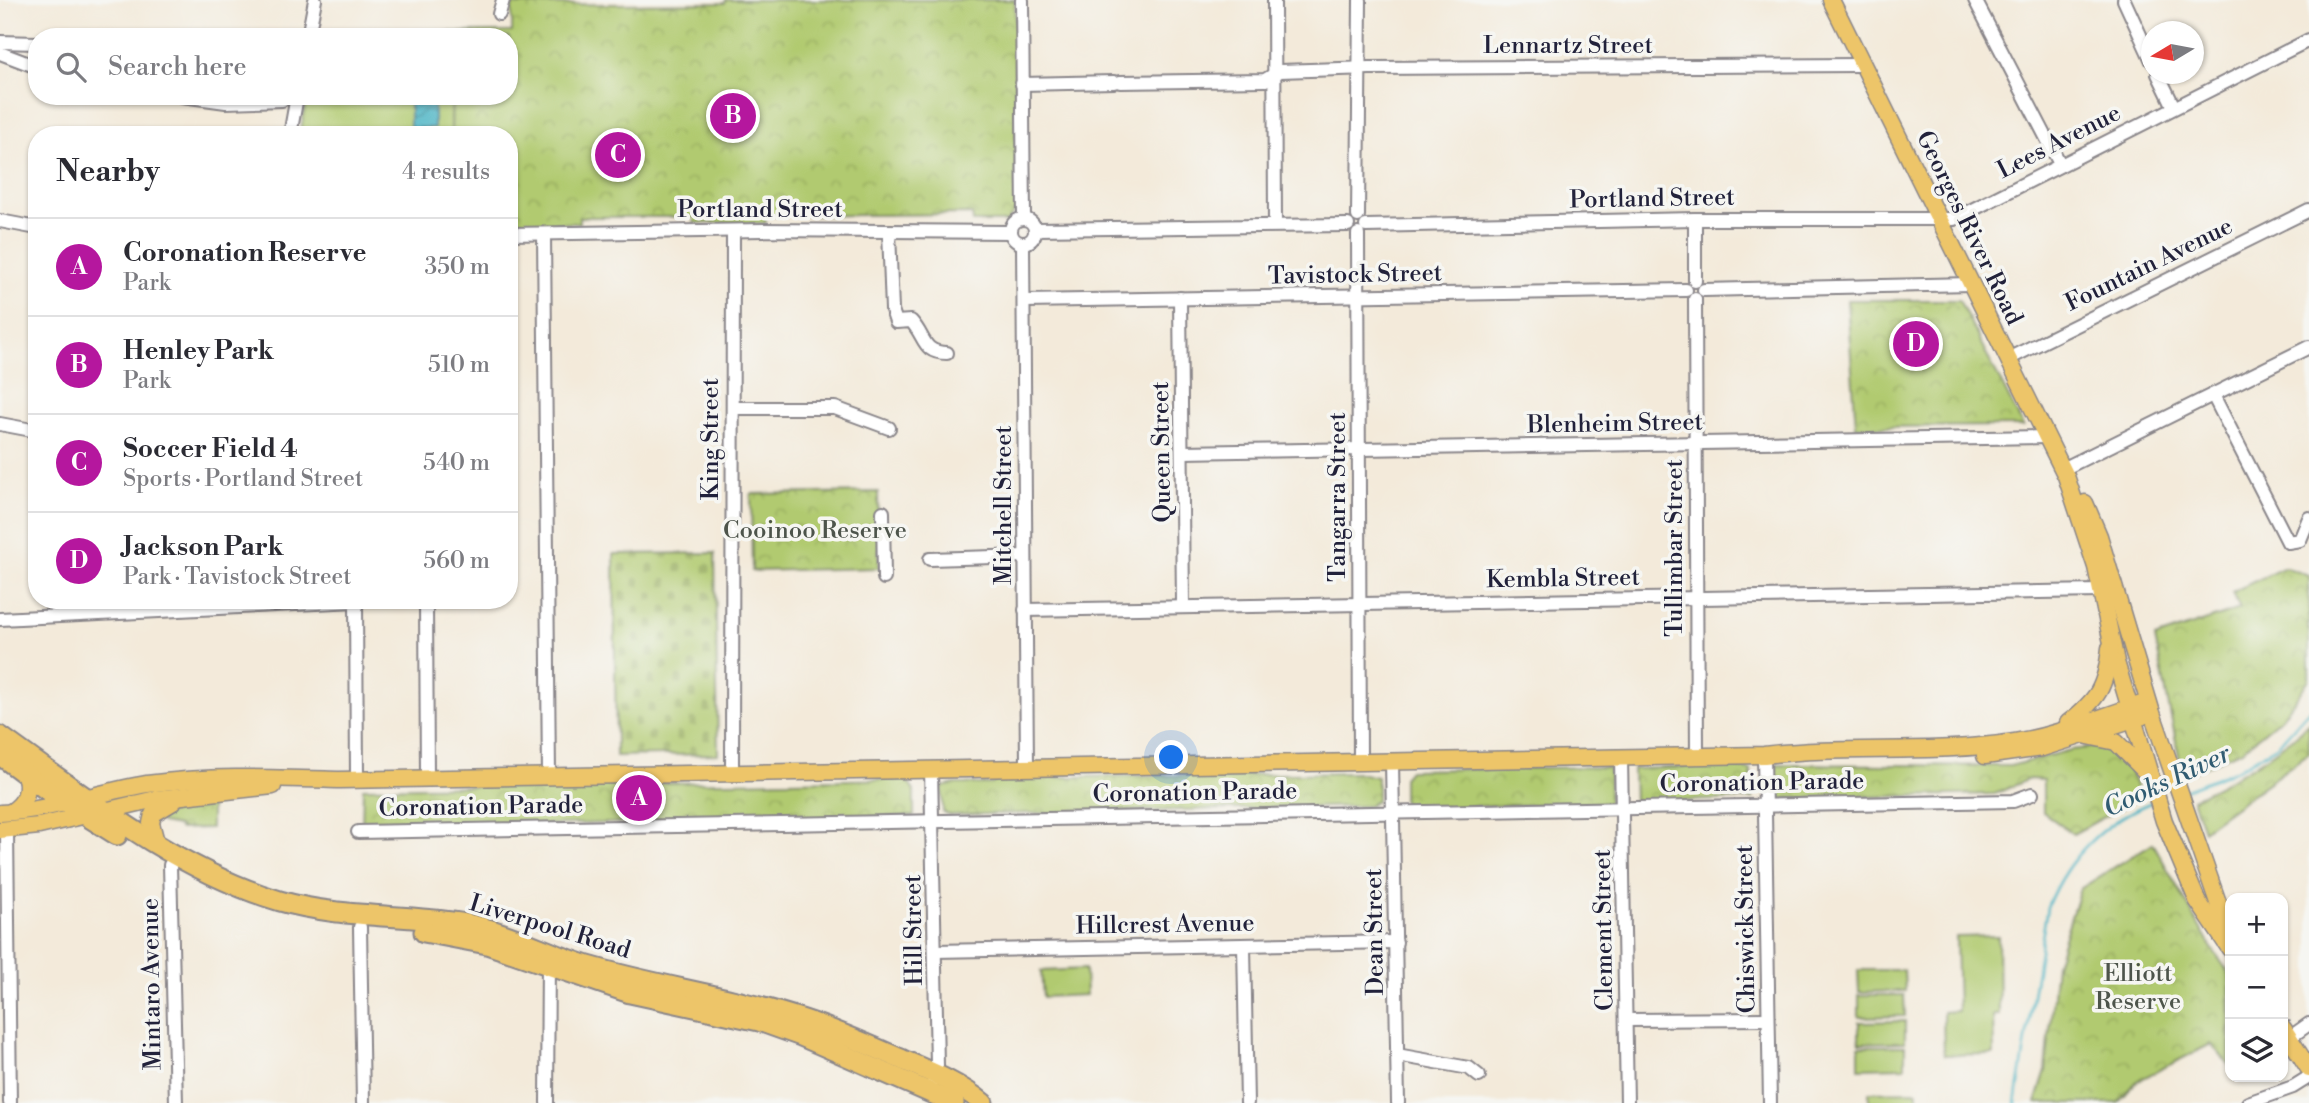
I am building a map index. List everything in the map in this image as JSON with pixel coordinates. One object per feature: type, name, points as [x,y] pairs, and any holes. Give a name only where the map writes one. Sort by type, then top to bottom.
[{"type":"highway","name":"Liverpool Road","points":[[0,736],[90,808],[170,865],[221,892],[270,912],[360,927],[454,936],[548,958]]},
{"type":"highway","name":"Liverpool Road","points":[[0,755],[64,802],[90,808],[218,877],[279,901],[332,912],[460,923],[499,932],[548,958],[630,993],[779,1027],[983,1103]]},
{"type":"highway","name":"Liverpool Road","points":[[932,1082],[954,1103]]},
{"type":"main road","name":"Georges River Road","points":[[1831,0],[2064,472],[2101,591],[2133,719],[2161,812],[2197,900],[2225,942]]},
{"type":"main road","name":"Georges River Road","points":[[2064,472],[2076,486],[2099,537],[2150,707],[2225,923]]},
{"type":"main road","points":[[2058,731],[2099,695],[2107,669],[2110,633]]},
{"type":"main road","name":"Coronation Parade","points":[[90,808],[189,795],[357,779],[1620,757],[1764,755],[1807,759],[2000,755],[2042,748],[2133,719],[2150,707]]},
{"type":"main road","name":"Coronation Parade","points":[[1764,755],[1804,750],[1977,747],[2133,719]]},
{"type":"main road","points":[[2080,735],[2116,742],[2132,755],[2152,781]]},
{"type":"main road","points":[[6,813],[21,806],[27,793],[25,773]]},
{"type":"main road","name":"Coronation Parade","points":[[90,808],[192,779],[337,780]]},
{"type":"main road","points":[[156,842],[151,823],[153,814],[158,808],[189,795]]},
{"type":"main road","points":[[6,813],[64,802]]},
{"type":"main road","points":[[3,830],[90,808]]},
{"type":"main road","points":[[2288,1036],[2309,1069]]},
{"type":"street","points":[[309,28],[314,0]]},
{"type":"street","points":[[499,14],[503,0]]},
{"type":"street","points":[[1022,0],[1024,218]]},
{"type":"street","points":[[1274,0],[1275,225]]},
{"type":"street","name":"Tangarra Street","points":[[1360,0],[1357,69],[1360,761]]},
{"type":"street","points":[[1975,0],[2060,164]]},
{"type":"street","points":[[2124,0],[2141,38]]},
{"type":"street","name":"Lees Avenue","points":[[1938,219],[1955,218],[2309,40]]},
{"type":"street","points":[[0,42],[28,43]]},
{"type":"street","points":[[0,53],[28,64]]},
{"type":"street","name":"Lennartz Street","points":[[1022,84],[1265,80],[1274,72],[1357,69],[1863,65]]},
{"type":"street","points":[[2163,84],[2174,107]]},
{"type":"street","points":[[292,126],[295,105]]},
{"type":"street","name":"Fountain Avenue","points":[[2008,359],[2309,209]]},
{"type":"street","points":[[1024,218],[1033,223],[1036,229],[1034,238],[1023,243],[1017,241],[1011,232],[1014,222],[1024,218]]},
{"type":"street","name":"Portland Street","points":[[1036,229],[1695,219],[1938,219]]},
{"type":"street","name":"Tullimbar Street","points":[[1695,219],[1697,756]]},
{"type":"street","points":[[0,221],[28,226]]},
{"type":"street","name":"Portland Street","points":[[518,234],[733,231],[1011,232]]},
{"type":"street","name":"King Street","points":[[732,773],[733,231]]},
{"type":"street","points":[[889,231],[892,310],[895,322],[911,321],[922,333],[927,349],[933,353],[947,353]]},
{"type":"street","points":[[544,234],[549,776]]},
{"type":"street","name":"Mitchell Street","points":[[1023,243],[1027,767]]},
{"type":"street","name":"Tavistock Street","points":[[1025,301],[1971,284]]},
{"type":"street","name":"Queen Street","points":[[1180,298],[1184,452],[1183,605]]},
{"type":"street","points":[[2064,472],[2309,347]]},
{"type":"street","points":[[2213,395],[2288,542],[2300,540],[2309,518]]},
{"type":"street","points":[[733,408],[835,408],[889,428]]},
{"type":"street","points":[[0,424],[28,429]]},
{"type":"street","name":"Blenheim Street","points":[[1184,452],[2047,438]]},
{"type":"street","points":[[883,512],[884,578]]},
{"type":"street","points":[[930,559],[1025,556]]},
{"type":"street","name":"Kembla Street","points":[[1025,610],[1183,605],[2101,591]]},
{"type":"street","points":[[0,619],[198,609]]},
{"type":"street","points":[[356,609],[357,779]]},
{"type":"street","points":[[426,609],[427,778]]},
{"type":"street","name":"Chiswick Street","points":[[1764,755],[1770,1103]]},
{"type":"street","name":"Clement Street","points":[[1620,757],[1627,1103]]},
{"type":"street","name":"Dean Street","points":[[1392,761],[1398,1103]]},
{"type":"street","name":"Hill Street","points":[[931,769],[937,1065],[932,1082]]},
{"type":"street","name":"Coronation Parade","points":[[358,832],[1765,807],[2012,801],[2032,794]]},
{"type":"street","points":[[3,830],[10,1103]]},
{"type":"street","name":"Mintaro Avenue","points":[[170,865],[176,1103]]},
{"type":"street","points":[[360,927],[363,1103]]},
{"type":"street","name":"Hillcrest Avenue","points":[[935,951],[1396,942]]},
{"type":"street","points":[[1244,944],[1247,1103]]},
{"type":"street","points":[[547,1103],[548,958]]},
{"type":"street","points":[[1627,1020],[1768,1019]]},
{"type":"street","points":[[2288,1032],[2309,1024]]},
{"type":"street","points":[[1397,1055],[1459,1066],[1479,1076]]},
{"type":"street","points":[[2248,1103],[2293,1087],[2309,1077]]},
{"type":"green space","points":[[726,0],[1015,0],[1016,210],[1007,222],[973,222],[972,214],[765,216],[766,223],[694,223],[694,217],[579,217],[579,223],[518,224],[518,126],[451,126],[452,105],[518,105],[518,28],[512,28],[512,5],[725,3]]},
{"type":"green space","points":[[305,105],[452,105],[451,126],[301,126]]},
{"type":"green space","points":[[1847,300],[1959,300],[2023,426],[1856,427]]},
{"type":"green space","name":"Cooinoo Reserve","points":[[878,492],[879,568],[752,571],[751,494]]},
{"type":"green space","points":[[715,553],[718,754],[616,756],[614,554]]},
{"type":"green space","points":[[2285,567],[2309,576],[2309,679],[2282,717],[2242,750],[2183,776],[2155,638],[2240,609],[2232,592]]},
{"type":"green space","points":[[2309,724],[2309,753],[2203,830],[2192,799],[2253,766]]},
{"type":"green space","points":[[2103,746],[2112,749],[2124,760],[2140,798],[2073,834],[2043,812],[2043,780],[2029,779],[1995,794],[1776,799],[1776,764],[2010,766],[2071,750]]},
{"type":"green space","points":[[1721,766],[1751,770],[1752,799],[1634,802],[1633,769]]},
{"type":"green space","points":[[1609,767],[1609,803],[1407,808],[1403,802],[1403,777],[1409,770]]},
{"type":"green space","points":[[1359,773],[1377,777],[1377,800],[1369,806],[949,815],[943,812],[942,787],[955,784],[992,784],[998,778]]},
{"type":"green space","points":[[906,779],[914,791],[914,816],[362,829],[363,788]]},
{"type":"green space","points":[[211,803],[211,828],[179,829],[178,826],[161,823],[160,818],[176,809]]},
{"type":"green space","name":"Elliott Reserve","points":[[2153,843],[2225,968],[2225,1060],[2211,1044],[2137,1081],[2118,1103],[2036,1103],[2046,1071],[2056,964],[2080,889]]},
{"type":"green space","points":[[1998,936],[1999,1015],[1993,1015],[1994,1054],[1944,1055],[1943,1012],[1958,1011],[1956,937]]},
{"type":"green space","points":[[1085,969],[1086,995],[1043,997],[1041,971]]},
{"type":"green space","points":[[1858,970],[1904,970],[1905,991],[1859,992]]},
{"type":"green space","points":[[1859,995],[1904,995],[1905,1016],[1859,1017]]},
{"type":"green space","points":[[1905,1021],[1905,1042],[1859,1043],[1859,1022]]},
{"type":"green space","points":[[1859,1046],[1905,1046],[1905,1067],[1859,1068]]},
{"type":"green space","points":[[1917,1091],[1917,1103],[1869,1103],[1869,1092]]},
{"type":"water","points":[[410,105],[434,105],[434,126],[410,126]]},
{"type":"waterway","name":"Cooks River","points":[[2184,790],[2236,770],[2278,745],[2309,710]]},
{"type":"waterway","name":"Cooks River","points":[[2016,1103],[2047,907],[2055,889],[2076,858],[2103,831],[2134,810],[2152,802]]},
{"type":"place","name":"Henley Park","points":[[733,116]]},
{"type":"place","name":"Soccer Field 4","points":[[618,155]]},
{"type":"place","name":"Jackson Park","points":[[1916,344]]},
{"type":"place","name":"Coronation Reserve","points":[[639,798]]}]
